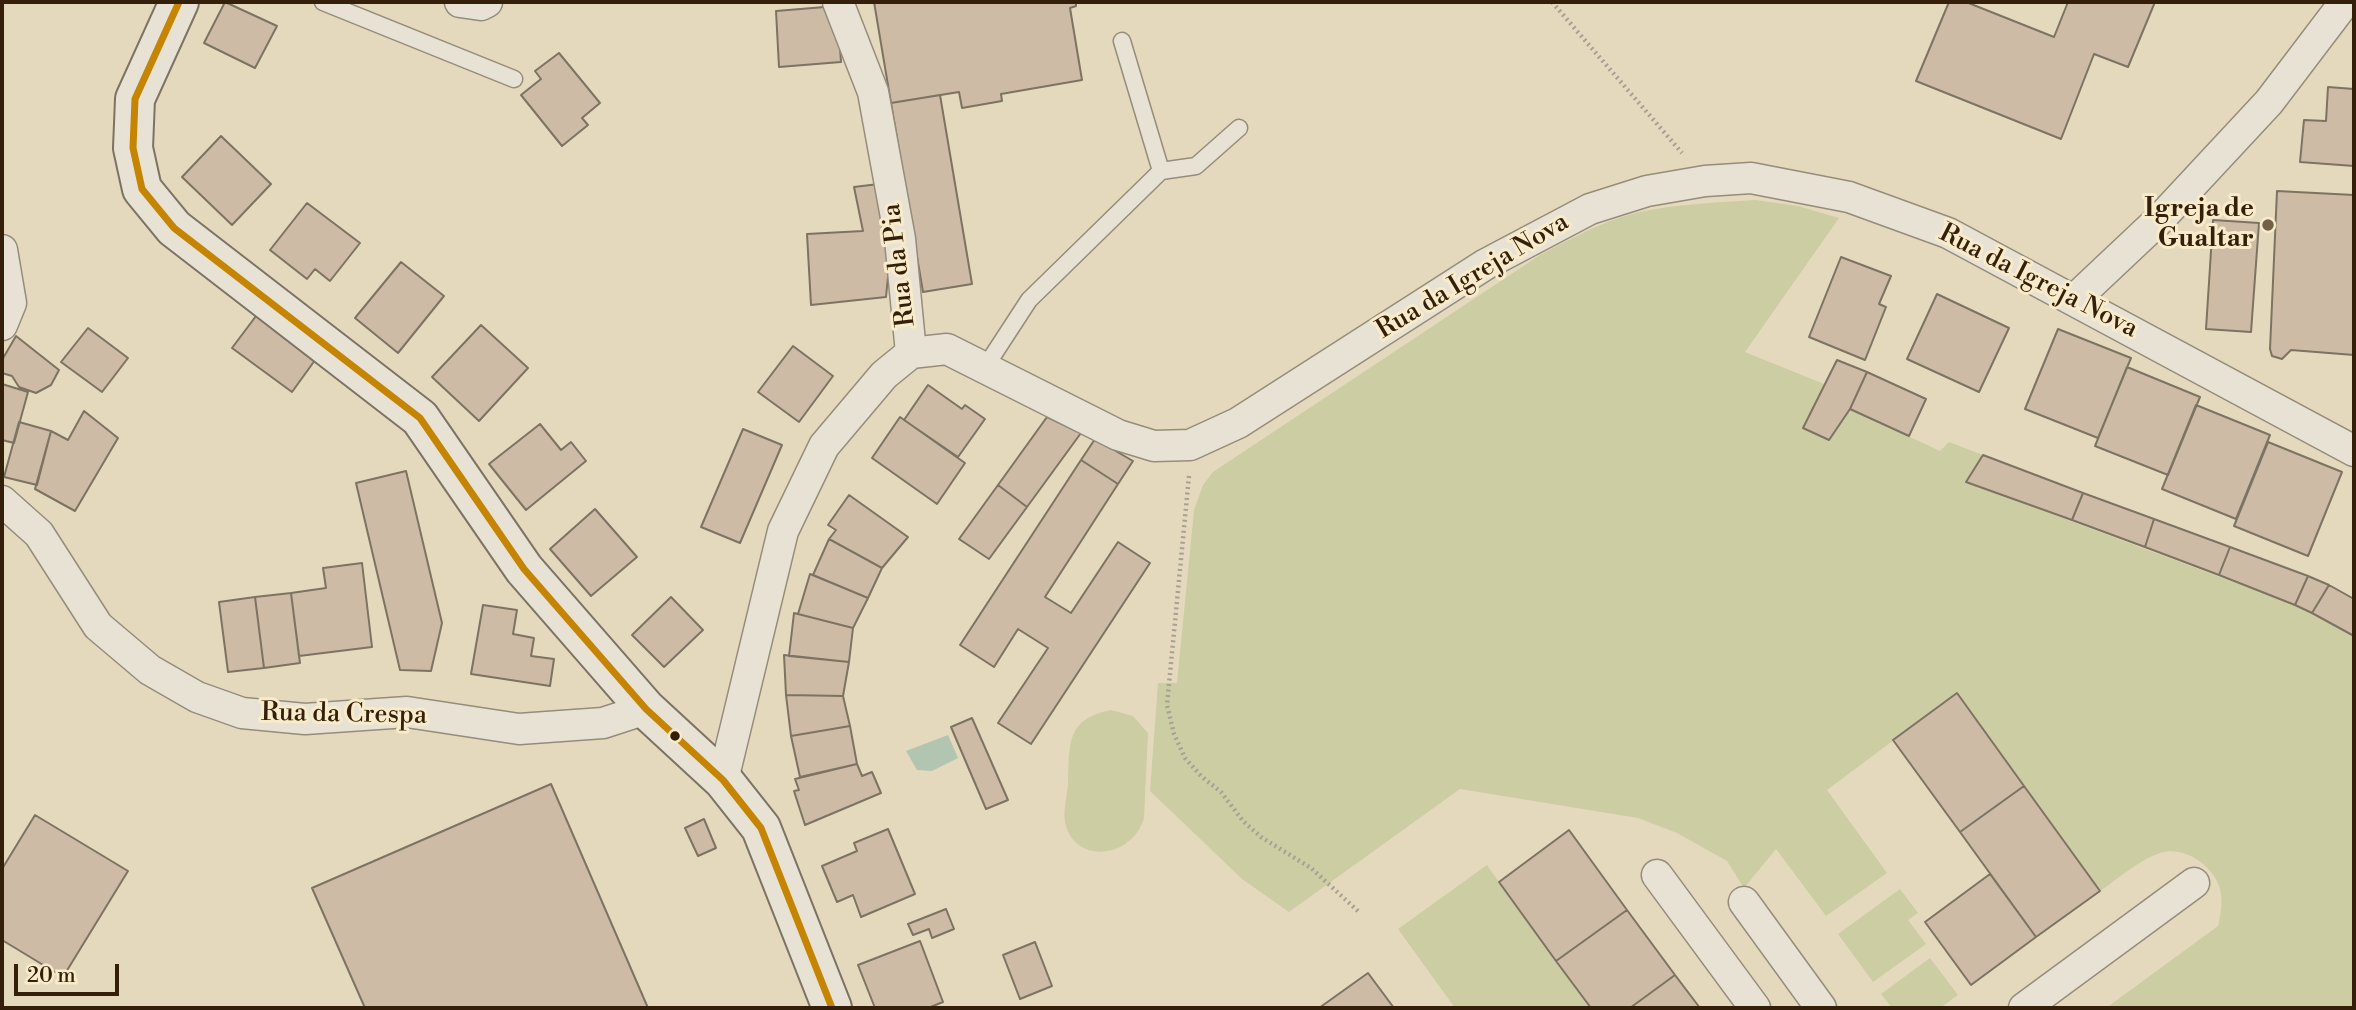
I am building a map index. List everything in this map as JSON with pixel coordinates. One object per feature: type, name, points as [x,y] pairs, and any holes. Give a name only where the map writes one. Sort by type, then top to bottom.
[{"type":"street","points":[[179,2],[135,99],[133,148],[142,189],[174,228],[420,418],[524,569],[646,709],[723,780],[761,828],[832,1008]]},
{"type":"street","points":[[460,2],[481,5],[486,2]]},
{"type":"street","name":"Rua da Pia","points":[[723,780],[783,531],[824,446],[884,375],[911,353],[900,239],[873,92],[838,2]]},
{"type":"street","points":[[2075,299],[2161,218],[2269,102],[2345,2]]},
{"type":"street","name":"Rua da Igreja Nova","points":[[911,353],[947,349],[986,366],[1118,435],[1154,446],[1190,445],[1238,423],[1486,264],[1590,209],[1647,191],[1706,181],[1751,178],[1849,197],[1948,233],[2354,451]]},
{"type":"street","points":[[2,250],[11,303],[2,325]]},
{"type":"street","name":"Rua da Crespa","points":[[2,501],[39,534],[98,626],[150,670],[197,697],[242,713],[305,719],[407,712],[519,729],[603,723],[646,709]]},
{"type":"street","points":[[1657,875],[1755,1008]]},
{"type":"street","points":[[2024,1008],[2194,883]]},
{"type":"street","points":[[1744,902],[1821,1008]]},
{"type":"lane","points":[[323,2],[514,79]]},
{"type":"lane","points":[[1122,41],[1161,171]]},
{"type":"lane","points":[[986,366],[1029,300],[1161,171],[1196,166],[1239,128]]},
{"type":"path","points":[[1552,2],[1706,181]]},
{"type":"path","points":[[1190,445],[1167,705],[1174,734],[1185,758],[1221,792],[1243,821],[1261,837],[1311,868],[1359,912]]},
{"type":"green space","points":[[1755,200],[1798,206],[1839,218],[1745,352],[1824,384],[1804,428],[1850,409],[1940,451],[1949,442],[1983,455],[1966,482],[2295,605],[2354,636],[2354,1008],[2106,1008],[2218,926],[2221,898],[2217,881],[2197,859],[2169,851],[2144,860],[2100,891],[1957,693],[1827,790],[1887,873],[1826,916],[1776,849],[1744,888],[1727,861],[1677,833],[1638,818],[1460,789],[1289,912],[1242,879],[1150,791],[1158,683],[1177,683],[1194,510],[1203,485],[1213,472],[1540,255],[1571,239],[1614,220],[1641,212]]},
{"type":"green space","points":[[1111,710],[1133,716],[1148,733],[1144,818],[1138,831],[1128,842],[1104,852],[1091,851],[1080,846],[1071,836],[1065,822],[1070,746],[1078,727],[1085,720]]},
{"type":"green space","points":[[1487,865],[1591,1008],[1455,1008],[1398,929]]},
{"type":"green space","points":[[1900,889],[1918,913],[1908,920],[1926,944],[1873,982],[1838,934]]},
{"type":"green space","points":[[1930,958],[1958,995],[1940,1008],[1892,1008],[1881,994]]},
{"type":"shaded area","points":[[948,735],[958,758],[932,771],[917,770],[906,751]]},
{"type":"building","points":[[225,2],[277,26],[255,68],[204,43]]},
{"type":"building","points":[[874,2],[1076,2],[1076,6],[1070,8],[1082,80],[1001,94],[1002,101],[962,108],[959,92],[891,103]]},
{"type":"building","points":[[1949,2],[1966,2],[2054,37],[2068,2],[2155,2],[2128,67],[2094,54],[2061,139],[1916,81]]},
{"type":"building","points":[[837,6],[841,62],[779,67],[776,11]]},
{"type":"building","points":[[559,53],[600,103],[582,118],[588,125],[562,146],[521,95],[541,79],[535,71]]},
{"type":"building","points":[[2328,87],[2354,89],[2354,166],[2300,162],[2304,120],[2326,121]]},
{"type":"building","points":[[940,95],[972,284],[923,292],[891,103]]},
{"type":"building","points":[[221,136],[271,184],[232,225],[182,177]]},
{"type":"building","points":[[887,183],[893,225],[886,297],[811,305],[807,234],[863,231],[854,187]]},
{"type":"building","points":[[2277,191],[2354,195],[2354,355],[2291,350],[2282,359],[2272,356],[2270,349]]},
{"type":"building","points":[[307,203],[360,243],[330,281],[315,269],[307,279],[270,250]]},
{"type":"building","points":[[2213,220],[2259,223],[2251,332],[2206,329]]},
{"type":"building","points":[[1841,257],[1891,276],[1879,304],[1886,307],[1865,360],[1809,337]]},
{"type":"building","points":[[401,262],[444,296],[398,353],[355,318]]},
{"type":"building","points":[[1937,294],[2009,328],[1979,392],[1907,359]]},
{"type":"building","points":[[259,312],[318,356],[292,392],[232,348]]},
{"type":"building","points":[[481,325],[528,368],[479,421],[432,377]]},
{"type":"building","points":[[88,328],[128,358],[102,392],[61,362]]},
{"type":"building","points":[[2058,329],[2131,358],[2098,438],[2025,409]]},
{"type":"building","points":[[16,336],[59,370],[51,385],[36,393],[19,387],[12,376],[2,373],[2,360]]},
{"type":"building","points":[[793,346],[833,376],[799,422],[758,392]]},
{"type":"building","points":[[1837,360],[1867,372],[1850,409],[1829,440],[1803,428]]},
{"type":"building","points":[[2127,367],[2200,397],[2168,475],[2095,446]]},
{"type":"building","points":[[1867,372],[1926,399],[1909,436],[1850,409]]},
{"type":"building","points":[[2,384],[28,392],[14,443],[2,440]]},
{"type":"building","points":[[928,385],[962,409],[965,405],[985,419],[958,457],[904,420]]},
{"type":"building","points":[[2196,405],[2270,435],[2236,519],[2162,489]]},
{"type":"building","points":[[84,411],[118,438],[75,511],[35,489],[51,431],[68,440]]},
{"type":"building","points":[[900,417],[965,463],[937,504],[872,458]]},
{"type":"building","points":[[1047,417],[1081,433],[1027,507],[998,485]]},
{"type":"building","points":[[19,422],[51,431],[37,485],[4,477]]},
{"type":"building","points":[[540,424],[561,450],[571,442],[586,461],[526,510],[489,464]]},
{"type":"building","points":[[743,429],[782,445],[740,543],[701,527]]},
{"type":"building","points":[[1095,439],[1133,461],[1118,484],[1081,460]]},
{"type":"building","points":[[2268,442],[2342,472],[2308,556],[2234,526]]},
{"type":"building","points":[[1983,455],[2083,493],[2072,520],[1966,482]]},
{"type":"building","points":[[1081,460],[1118,484],[1045,597],[1071,613],[1118,542],[1150,563],[1031,744],[998,723],[1048,648],[1018,629],[994,667],[960,645]]},
{"type":"building","points":[[406,471],[442,623],[431,671],[400,670],[356,483]]},
{"type":"building","points":[[998,485],[1027,507],[989,559],[959,539]]},
{"type":"building","points":[[2083,493],[2154,519],[2145,547],[2072,520]]},
{"type":"building","points":[[849,495],[908,537],[882,568],[829,539],[836,530],[828,525]]},
{"type":"building","points":[[595,509],[637,557],[591,596],[550,549]]},
{"type":"building","points":[[2154,519],[2230,547],[2219,575],[2145,547]]},
{"type":"building","points":[[829,539],[882,568],[868,598],[813,575]]},
{"type":"building","points":[[2230,547],[2308,576],[2295,605],[2219,575]]},
{"type":"building","points":[[362,563],[372,647],[299,656],[291,593],[326,588],[323,568]]},
{"type":"building","points":[[810,574],[868,598],[853,628],[798,614]]},
{"type":"building","points":[[2308,576],[2329,585],[2312,613],[2295,605]]},
{"type":"building","points":[[2329,585],[2354,599],[2354,636],[2312,613]]},
{"type":"building","points":[[291,593],[300,663],[264,668],[255,597]]},
{"type":"building","points":[[255,597],[264,668],[228,672],[219,602]]},
{"type":"building","points":[[671,597],[703,630],[664,667],[632,635]]},
{"type":"building","points":[[483,605],[517,610],[513,634],[534,638],[531,656],[554,659],[550,686],[471,674]]},
{"type":"building","points":[[794,613],[853,628],[849,662],[789,656]]},
{"type":"building","points":[[784,655],[849,662],[843,696],[786,695]]},
{"type":"building","points":[[1957,693],[2024,786],[1960,832],[1893,740]]},
{"type":"building","points":[[786,695],[843,696],[850,726],[791,736]]},
{"type":"building","points":[[972,718],[1008,800],[986,809],[951,727]]},
{"type":"building","points":[[850,726],[857,764],[800,777],[791,736]]},
{"type":"building","points":[[857,764],[862,776],[872,772],[881,793],[805,825],[794,791],[799,790],[795,779]]},
{"type":"building","points":[[551,784],[648,1008],[365,1008],[312,888]]},
{"type":"building","points":[[2024,786],[2100,891],[2036,937],[1960,832]]},
{"type":"building","points":[[35,815],[128,871],[63,977],[2,940],[2,869]]},
{"type":"building","points":[[704,819],[716,848],[698,856],[685,828]]},
{"type":"building","points":[[888,829],[915,894],[861,917],[853,895],[837,902],[822,866],[857,851],[854,843]]},
{"type":"building","points":[[1569,830],[1627,910],[1556,961],[1499,882]]},
{"type":"building","points":[[1990,874],[2036,937],[1971,985],[1925,922]]},
{"type":"building","points":[[946,909],[954,929],[932,938],[929,929],[913,935],[908,924]]},
{"type":"building","points":[[1627,910],[1675,975],[1630,1008],[1591,1008],[1556,961]]},
{"type":"building","points":[[920,941],[943,1002],[928,1008],[875,1008],[858,965]]},
{"type":"building","points":[[1035,942],[1052,986],[1020,999],[1003,955]]},
{"type":"building","points":[[1368,973],[1394,1008],[1319,1008]]},
{"type":"building","points":[[1675,975],[1700,1008],[1630,1008]]},
{"type":"transit line","points":[[179,2],[135,99],[133,148],[142,189],[174,228],[420,418],[524,569],[646,709],[723,780],[761,828],[832,1008]]},
{"type":"place","name":"Igreja de Gualtar","points":[[2268,225]]}]
